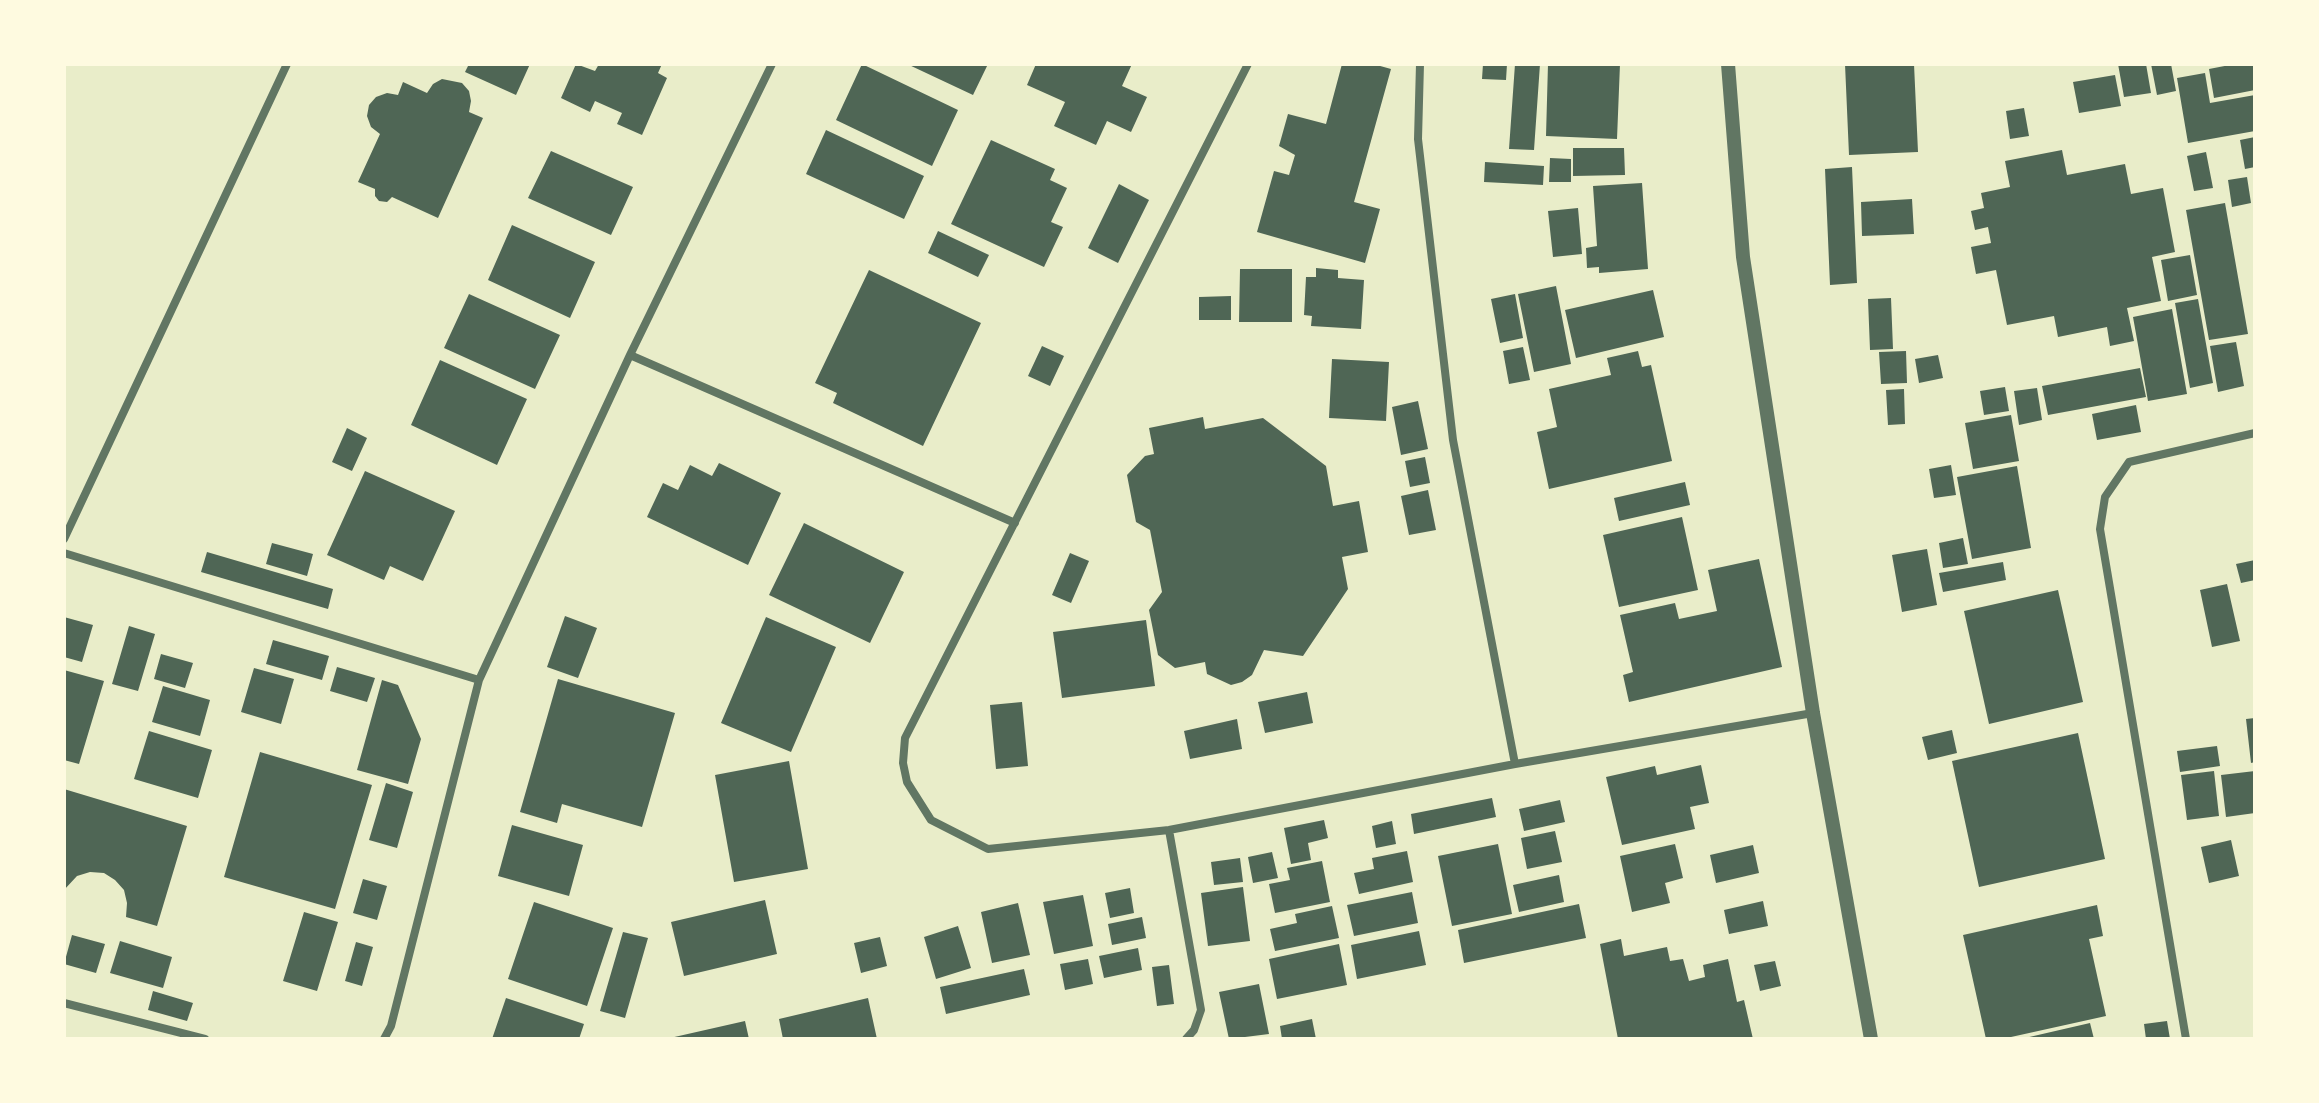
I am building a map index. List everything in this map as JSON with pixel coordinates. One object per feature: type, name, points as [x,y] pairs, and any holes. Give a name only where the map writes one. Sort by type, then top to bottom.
[{"type":"street","points":[[64,539],[287,64]]},
{"type":"street","points":[[384,1039],[391,1026],[479,680],[630,355],[772,64]]},
{"type":"street","points":[[1248,64],[905,738],[903,763],[907,782],[931,820],[988,849],[1169,830],[1515,764],[1813,713]]},
{"type":"street","points":[[1420,64],[1418,139],[1453,440],[1515,764]]},
{"type":"street","points":[[1728,64],[1743,257],[1813,713],[1871,1039]]},
{"type":"street","points":[[630,355],[1015,523]]},
{"type":"street","points":[[2186,1039],[2100,529],[2105,497],[2129,462],[2255,433]]},
{"type":"street","points":[[64,553],[479,680]]},
{"type":"street","points":[[1169,830],[1201,1010],[1194,1030],[1186,1039]]},
{"type":"street","points":[[64,1003],[205,1039]]},
{"type":"building","points":[[469,64],[530,64],[516,95],[465,72]]},
{"type":"building","points":[[576,64],[595,71],[599,64],[662,64],[658,73],[667,78],[642,135],[617,124],[622,113],[595,101],[590,112],[561,98]]},
{"type":"building","points":[[862,64],[958,110],[932,166],[836,120]]},
{"type":"building","points":[[907,64],[988,64],[973,95]]},
{"type":"building","points":[[1036,64],[1132,64],[1122,86],[1147,97],[1131,132],[1107,121],[1096,145],[1054,126],[1065,102],[1027,85]]},
{"type":"building","points":[[1342,64],[1373,64],[1391,69],[1354,202],[1380,209],[1365,263],[1257,232],[1274,171],[1289,175],[1295,155],[1279,146],[1288,114],[1326,124]]},
{"type":"building","points":[[1483,64],[1507,64],[1506,80],[1482,79]]},
{"type":"building","points":[[1515,64],[1540,64],[1534,150],[1509,149]]},
{"type":"building","points":[[1548,64],[1620,64],[1617,139],[1546,136]]},
{"type":"building","points":[[1845,64],[1914,64],[1918,152],[1849,155]]},
{"type":"building","points":[[2118,64],[2146,64],[2151,93],[2124,97]]},
{"type":"building","points":[[2151,64],[2171,64],[2176,91],[2157,95]]},
{"type":"building","points":[[2255,64],[2255,90],[2214,98],[2209,69]]},
{"type":"building","points":[[2205,73],[2210,103],[2255,95],[2255,131],[2188,143],[2177,78]]},
{"type":"building","points":[[2115,75],[2121,106],[2079,113],[2073,82]]},
{"type":"building","points":[[442,79],[462,83],[469,91],[469,112],[483,118],[438,218],[392,197],[387,202],[379,201],[375,189],[358,182],[380,134],[371,127],[367,116],[369,105],[376,97],[387,93],[398,95],[403,82],[427,93],[433,84]]},
{"type":"building","points":[[2024,108],[2029,136],[2010,139],[2006,111]]},
{"type":"building","points":[[826,130],[924,176],[904,219],[806,174]]},
{"type":"building","points":[[2255,137],[2255,167],[2245,169],[2240,140]]},
{"type":"building","points":[[991,140],[1055,169],[1050,180],[1067,188],[1051,222],[1063,227],[1044,267],[951,224]]},
{"type":"building","points":[[1573,148],[1624,148],[1625,175],[1573,176]]},
{"type":"building","points":[[2062,150],[2067,175],[2125,164],[2131,194],[2163,188],[2175,252],[2152,257],[2161,301],[2127,308],[2134,341],[2110,346],[2107,327],[2058,337],[2054,316],[2007,325],[1996,270],[1976,274],[1971,247],[1991,243],[1988,227],[1975,230],[1971,211],[1984,208],[1981,193],[2010,187],[2005,161]]},
{"type":"building","points":[[551,151],[633,187],[611,235],[528,198]]},
{"type":"building","points":[[2206,152],[2213,188],[2194,191],[2187,156]]},
{"type":"building","points":[[1550,158],[1571,159],[1571,182],[1549,182]]},
{"type":"building","points":[[1485,162],[1544,166],[1543,185],[1484,182]]},
{"type":"building","points":[[1852,167],[1857,283],[1830,285],[1825,169]]},
{"type":"building","points":[[2247,177],[2251,203],[2232,207],[2228,180]]},
{"type":"building","points":[[1642,183],[1648,269],[1599,273],[1599,267],[1587,268],[1586,248],[1597,246],[1593,186]]},
{"type":"building","points":[[1119,184],[1149,200],[1118,263],[1088,248]]},
{"type":"building","points":[[1912,199],[1914,234],[1862,236],[1861,202]]},
{"type":"building","points":[[2225,203],[2248,334],[2209,340],[2186,210]]},
{"type":"building","points":[[1578,208],[1582,254],[1553,257],[1548,211]]},
{"type":"building","points":[[512,225],[595,262],[570,318],[488,280]]},
{"type":"building","points":[[938,231],[989,255],[978,277],[928,253]]},
{"type":"building","points":[[2190,255],[2197,295],[2168,301],[2161,260]]},
{"type":"building","points":[[1316,268],[1338,270],[1338,278],[1364,280],[1361,329],[1311,326],[1312,316],[1304,315],[1306,277],[1316,277]]},
{"type":"building","points":[[1240,269],[1292,269],[1292,322],[1239,322]]},
{"type":"building","points":[[869,270],[981,323],[923,446],[833,403],[837,393],[815,383]]},
{"type":"building","points":[[1556,286],[1571,364],[1534,372],[1518,294]]},
{"type":"building","points":[[1653,290],[1664,337],[1576,358],[1565,310]]},
{"type":"building","points":[[469,294],[560,335],[535,389],[444,348]]},
{"type":"building","points":[[1515,294],[1523,338],[1500,343],[1491,299]]},
{"type":"building","points":[[1231,296],[1231,320],[1199,320],[1199,297]]},
{"type":"building","points":[[1891,298],[1893,349],[1870,350],[1868,299]]},
{"type":"building","points":[[2198,299],[2213,383],[2190,388],[2175,303]]},
{"type":"building","points":[[2172,309],[2187,394],[2148,401],[2133,317]]},
{"type":"building","points":[[2236,342],[2244,386],[2218,392],[2210,346]]},
{"type":"building","points":[[1042,346],[1064,356],[1050,386],[1028,376]]},
{"type":"building","points":[[1523,347],[1530,380],[1509,384],[1503,351]]},
{"type":"building","points":[[1638,351],[1642,367],[1651,365],[1672,461],[1549,489],[1537,432],[1557,427],[1549,389],[1611,375],[1607,358]]},
{"type":"building","points":[[1906,351],[1907,383],[1881,384],[1879,352]]},
{"type":"building","points":[[1938,355],[1943,378],[1919,383],[1915,359]]},
{"type":"building","points":[[1332,359],[1389,362],[1386,421],[1329,418]]},
{"type":"building","points":[[440,360],[527,399],[497,465],[411,425]]},
{"type":"building","points":[[2140,368],[2146,397],[2048,415],[2042,386]]},
{"type":"building","points":[[2005,387],[2009,411],[1984,415],[1980,391]]},
{"type":"building","points":[[2037,388],[2042,420],[2019,425],[2014,391]]},
{"type":"building","points":[[1904,389],[1905,424],[1888,425],[1886,390]]},
{"type":"building","points":[[1418,401],[1428,449],[1401,455],[1392,407]]},
{"type":"building","points":[[2136,405],[2141,432],[2097,440],[2092,414]]},
{"type":"building","points":[[2011,415],[2019,461],[1973,469],[1965,423]]},
{"type":"building","points":[[1203,417],[1205,429],[1263,418],[1326,466],[1333,506],[1359,501],[1368,552],[1342,557],[1348,589],[1303,656],[1264,650],[1252,675],[1231,685],[1207,674],[1205,662],[1175,668],[1158,655],[1149,610],[1162,592],[1150,530],[1136,522],[1127,475],[1145,456],[1154,454],[1149,428]]},
{"type":"building","points":[[347,428],[367,438],[352,471],[332,462]]},
{"type":"building","points":[[1425,457],[1430,483],[1410,487],[1405,461]]},
{"type":"building","points":[[719,463],[781,493],[748,565],[647,517],[663,483],[678,490],[690,465],[712,476]]},
{"type":"building","points":[[1951,465],[1956,495],[1934,498],[1929,469]]},
{"type":"building","points":[[2017,466],[2031,548],[1972,559],[1957,477]]},
{"type":"building","points":[[365,471],[455,511],[423,581],[390,566],[384,580],[327,555]]},
{"type":"building","points":[[1685,482],[1690,505],[1619,521],[1614,498]]},
{"type":"building","points":[[1428,490],[1436,530],[1409,535],[1401,496]]},
{"type":"building","points":[[1682,517],[1698,590],[1619,607],[1603,535]]},
{"type":"building","points":[[804,523],[904,572],[870,643],[769,595]]},
{"type":"building","points":[[1963,538],[1968,564],[1943,568],[1939,543]]},
{"type":"building","points":[[272,543],[313,554],[307,576],[266,564]]},
{"type":"building","points":[[1927,549],[1937,605],[1902,612],[1892,555]]},
{"type":"building","points":[[207,552],[333,589],[328,609],[201,572]]},
{"type":"building","points":[[1070,553],[1089,561],[1071,603],[1052,595]]},
{"type":"building","points":[[1759,559],[1782,667],[1629,702],[1623,675],[1633,672],[1620,615],[1675,603],[1679,619],[1717,611],[1708,570]]},
{"type":"building","points":[[2255,560],[2255,580],[2241,583],[2236,564]]},
{"type":"building","points":[[2003,562],[2006,580],[1943,592],[1939,573]]},
{"type":"building","points":[[2227,584],[2240,641],[2212,647],[2200,590]]},
{"type":"building","points":[[2058,590],[2083,702],[1989,724],[1964,611]]},
{"type":"building","points":[[565,616],[597,628],[578,678],[547,667]]},
{"type":"building","points":[[64,617],[93,625],[82,662],[64,657]]},
{"type":"building","points":[[766,617],[836,647],[791,752],[721,723]]},
{"type":"building","points":[[1146,620],[1155,686],[1062,698],[1053,632]]},
{"type":"building","points":[[129,626],[155,634],[138,691],[112,684]]},
{"type":"building","points":[[273,640],[329,656],[322,680],[266,664]]},
{"type":"building","points":[[161,654],[193,663],[185,688],[154,679]]},
{"type":"building","points":[[337,667],[375,678],[367,702],[330,691]]},
{"type":"building","points":[[254,668],[294,679],[281,724],[241,712]]},
{"type":"building","points":[[64,670],[104,681],[79,764],[64,760]]},
{"type":"building","points":[[558,679],[675,713],[642,827],[562,804],[557,823],[520,812]]},
{"type":"building","points":[[382,680],[398,685],[421,739],[408,784],[357,770]]},
{"type":"building","points":[[163,686],[210,700],[200,736],[152,722]]},
{"type":"building","points":[[1307,692],[1313,723],[1265,733],[1258,702]]},
{"type":"building","points":[[1022,702],[1028,766],[996,769],[990,705]]},
{"type":"building","points":[[2255,718],[2255,762],[2251,763],[2246,719]]},
{"type":"building","points":[[1237,719],[1242,749],[1190,759],[1184,731]]},
{"type":"building","points":[[1952,730],[1957,753],[1928,760],[1922,737]]},
{"type":"building","points":[[149,731],[212,750],[198,798],[134,779]]},
{"type":"building","points":[[2078,733],[2105,859],[1979,887],[1952,761]]},
{"type":"building","points":[[2217,746],[2220,766],[2180,772],[2177,751]]},
{"type":"building","points":[[260,752],[372,785],[335,909],[224,877]]},
{"type":"building","points":[[789,761],[808,869],[734,882],[715,775]]},
{"type":"building","points":[[1701,765],[1709,803],[1690,807],[1695,829],[1622,845],[1606,777],[1655,766],[1657,775]]},
{"type":"building","points":[[2214,771],[2219,816],[2187,820],[2181,775]]},
{"type":"building","points":[[2255,771],[2255,813],[2226,817],[2221,775]]},
{"type":"building","points":[[386,783],[413,792],[397,848],[369,840]]},
{"type":"building","points":[[64,789],[187,826],[157,926],[126,917],[124,890],[104,873],[90,872],[77,876],[64,890]]},
{"type":"building","points":[[1492,798],[1496,817],[1414,834],[1411,814]]},
{"type":"building","points":[[1560,800],[1565,822],[1524,831],[1519,809]]},
{"type":"building","points":[[1324,820],[1328,838],[1308,843],[1311,860],[1291,864],[1284,828]]},
{"type":"building","points":[[1392,821],[1396,844],[1376,848],[1372,826]]},
{"type":"building","points":[[512,825],[583,845],[569,896],[498,876]]},
{"type":"building","points":[[1555,831],[1562,862],[1527,869],[1521,838]]},
{"type":"building","points":[[2231,840],[2239,876],[2209,883],[2201,847]]},
{"type":"building","points":[[1498,844],[1512,914],[1452,926],[1438,856]]},
{"type":"building","points":[[1675,844],[1683,878],[1665,883],[1670,903],[1632,912],[1620,856]]},
{"type":"building","points":[[1753,845],[1759,873],[1716,883],[1710,855]]},
{"type":"building","points":[[1407,851],[1413,882],[1359,894],[1354,873],[1374,869],[1372,858]]},
{"type":"building","points":[[1272,852],[1278,878],[1253,883],[1248,857]]},
{"type":"building","points":[[1240,858],[1243,882],[1214,885],[1211,862]]},
{"type":"building","points":[[1322,861],[1330,902],[1275,913],[1269,884],[1290,880],[1287,868]]},
{"type":"building","points":[[1559,875],[1564,902],[1519,912],[1513,885]]},
{"type":"building","points":[[363,879],[387,886],[377,920],[353,913]]},
{"type":"building","points":[[1243,887],[1250,941],[1208,946],[1201,893]]},
{"type":"building","points":[[1130,888],[1134,913],[1110,918],[1105,893]]},
{"type":"building","points":[[1412,892],[1418,923],[1354,936],[1347,905]]},
{"type":"building","points":[[1083,895],[1093,946],[1054,954],[1043,902]]},
{"type":"building","points":[[765,900],[777,954],[684,976],[671,922]]},
{"type":"building","points":[[1763,901],[1768,926],[1729,934],[1724,910]]},
{"type":"building","points":[[534,902],[613,928],[587,1006],[508,979]]},
{"type":"building","points":[[1018,903],[1030,955],[992,963],[981,912]]},
{"type":"building","points":[[1579,904],[1586,938],[1464,963],[1458,930]]},
{"type":"building","points":[[2097,905],[2103,936],[2089,939],[2106,1016],[2002,1039],[1986,1039],[1963,935]]},
{"type":"building","points":[[1332,906],[1339,938],[1275,951],[1270,929],[1297,923],[1295,914]]},
{"type":"building","points":[[304,912],[338,922],[317,991],[283,981]]},
{"type":"building","points":[[1142,917],[1146,938],[1112,945],[1108,924]]},
{"type":"building","points":[[958,926],[971,968],[936,979],[924,937]]},
{"type":"building","points":[[1419,931],[1426,965],[1357,979],[1351,945]]},
{"type":"building","points":[[623,932],[648,938],[625,1018],[600,1011]]},
{"type":"building","points":[[72,935],[105,944],[96,973],[64,964]]},
{"type":"building","points":[[880,937],[887,966],[861,973],[854,943]]},
{"type":"building","points":[[1621,939],[1624,956],[1667,947],[1670,961],[1683,959],[1689,981],[1705,977],[1703,965],[1728,959],[1737,1002],[1744,1000],[1753,1039],[1618,1039],[1600,944]]},
{"type":"building","points":[[120,941],[172,957],[163,988],[110,973]]},
{"type":"building","points":[[356,942],[373,947],[362,986],[345,981]]},
{"type":"building","points":[[1339,944],[1347,985],[1277,999],[1269,959]]},
{"type":"building","points":[[1138,948],[1142,970],[1104,978],[1099,956]]},
{"type":"building","points":[[1088,959],[1093,984],[1065,990],[1060,964]]},
{"type":"building","points":[[1775,961],[1781,986],[1760,991],[1754,965]]},
{"type":"building","points":[[1169,965],[1174,1004],[1157,1006],[1152,967]]},
{"type":"building","points":[[1024,969],[1030,995],[946,1014],[940,987]]},
{"type":"building","points":[[1259,984],[1269,1034],[1229,1039],[1219,992]]},
{"type":"building","points":[[153,991],[193,1003],[187,1021],[148,1010]]},
{"type":"building","points":[[506,998],[584,1024],[579,1039],[492,1039]]},
{"type":"building","points":[[868,998],[877,1039],[783,1039],[779,1019]]},
{"type":"building","points":[[1312,1019],[1316,1039],[1282,1039],[1280,1026]]},
{"type":"building","points":[[745,1021],[749,1039],[670,1039],[670,1038]]},
{"type":"building","points":[[2167,1021],[2170,1039],[2146,1039],[2144,1024]]},
{"type":"building","points":[[2090,1023],[2094,1039],[2025,1039],[2025,1038]]}]
